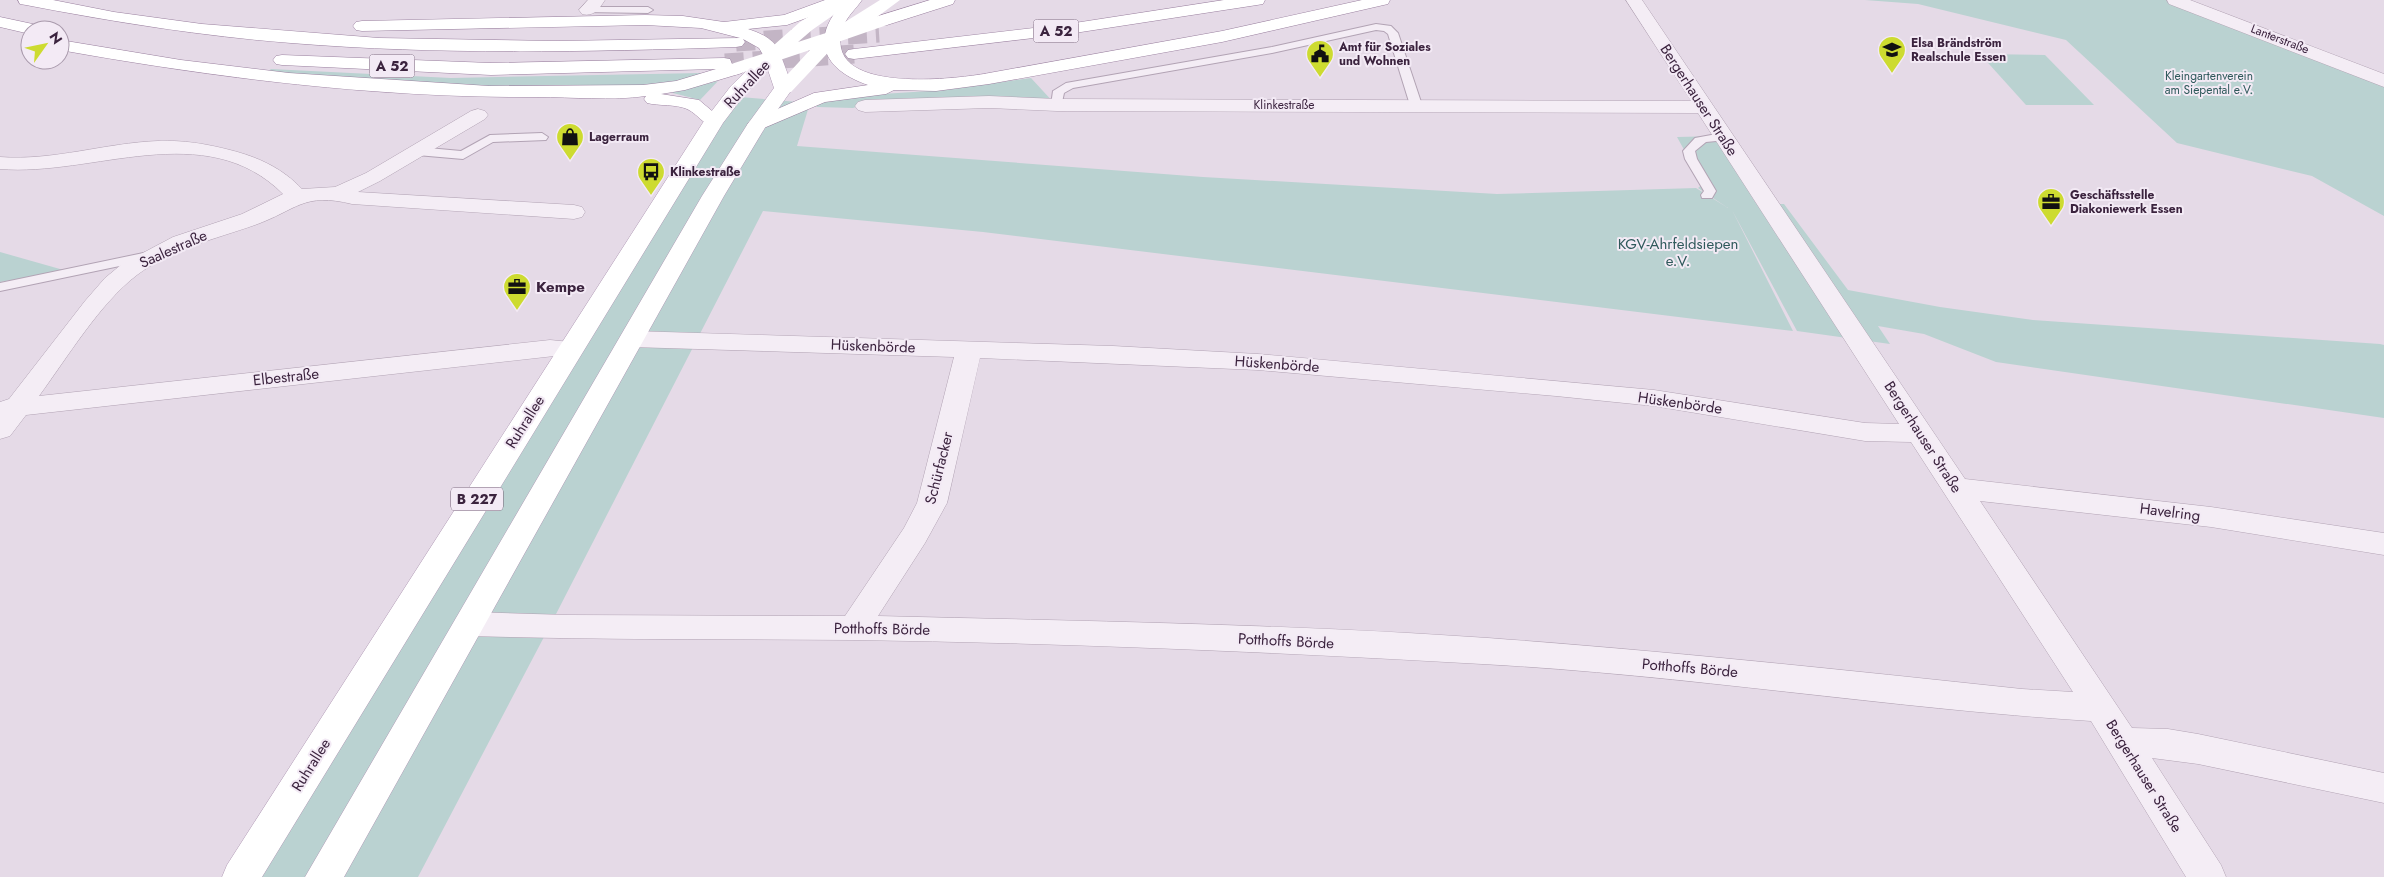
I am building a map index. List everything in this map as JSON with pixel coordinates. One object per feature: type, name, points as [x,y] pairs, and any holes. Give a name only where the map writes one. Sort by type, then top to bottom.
[{"type":"main road","name":"A 52","points":[[26,0],[109,17],[229,32],[343,42],[439,46],[581,47],[736,42]]},
{"type":"main road","points":[[109,17],[156,16],[331,26],[607,20],[670,21],[719,26],[787,20],[841,0]]},
{"type":"main road","name":"Ruhrallee","points":[[241,877],[714,121],[738,90],[798,32],[847,0]]},
{"type":"main road","points":[[854,0],[838,20],[832,38],[836,59],[847,69],[874,80],[914,86]]},
{"type":"main road","points":[[878,22],[892,0]]},
{"type":"main road","points":[[70,47],[199,68],[338,83],[489,92],[598,93],[669,88],[730,66],[832,38],[947,0]]},
{"type":"main road","name":"A 52","points":[[854,54],[1068,29],[1257,0]]},
{"type":"main road","points":[[757,125],[821,96],[958,82],[1166,47],[1286,24],[1382,0]]},
{"type":"main road","points":[[0,22],[20,26]]},
{"type":"main road","points":[[878,22],[908,30]]},
{"type":"main road","points":[[0,26],[12,34],[20,36]]},
{"type":"main road","points":[[719,26],[756,38],[770,48],[784,88]]},
{"type":"main road","name":"A 52","points":[[70,35],[179,51],[390,66],[546,68],[730,66]]},
{"type":"main road","name":"Ruhrallee","points":[[324,877],[713,196],[757,125],[784,88],[832,38]]},
{"type":"main road","points":[[598,93],[685,102],[701,109],[714,121]]},
{"type":"street","name":"Bergerhauser Straße","points":[[1634,0],[1702,107],[2100,708],[2207,877]]},
{"type":"street","name":"Lanterstraße","points":[[2175,0],[2384,80]]},
{"type":"street","name":"Klinkestraße","points":[[865,106],[989,102],[1057,105],[1702,107]]},
{"type":"street","name":"Saalestraße","points":[[0,430],[9,408],[113,283],[153,255],[181,242],[250,219],[297,196],[339,193],[373,177],[478,115]]},
{"type":"street","points":[[0,163],[52,164],[150,148],[194,148],[235,157],[263,168],[285,183],[297,196]]},
{"type":"street","name":"Saalestraße","points":[[339,193],[352,198],[574,212]]},
{"type":"street","name":"Hüskenbörde","points":[[632,338],[969,349],[1258,362],[1654,398],[1864,432],[1919,432]]},
{"type":"street","name":"Elbestraße","points":[[9,408],[550,348],[572,348]]},
{"type":"street","name":"Schürfacker","points":[[854,628],[872,597],[923,523],[932,503],[969,349]]},
{"type":"street","name":"Havelring","points":[[1956,488],[2211,517],[2384,544]]},
{"type":"street","name":"Potthoffs Börde","points":[[470,624],[567,627],[854,628],[1148,635],[1485,651],[1680,666],[2022,703],[2100,708]]},
{"type":"street","points":[[2122,742],[2198,748],[2384,788]]},
{"type":"lane","points":[[592,5],[648,10]]},
{"type":"lane","points":[[1057,105],[1059,91],[1070,85],[1272,50],[1376,27],[1387,28],[1393,33],[1416,105]]},
{"type":"lane","points":[[417,151],[463,155],[490,139],[542,137]]},
{"type":"lane","points":[[1707,195],[1710,191],[1691,159],[1689,151],[1695,141],[1700,138],[1722,137]]},
{"type":"lane","points":[[0,287],[153,255]]},
{"type":"green space","name":"Kleingartenverein am Siepental e.V.","points":[[1865,0],[2174,0],[2384,81],[2384,216],[2312,176],[2177,143],[2066,40],[1918,4]]},
{"type":"green space","points":[[1980,54],[2045,55],[2094,105],[2026,105]]},
{"type":"green space","points":[[271,69],[451,78],[701,73],[700,77],[649,87],[483,86],[267,72]]},
{"type":"green space","points":[[1031,78],[1055,104],[865,104],[853,108],[817,107],[813,103],[866,95],[945,90]]},
{"type":"green space","points":[[718,81],[700,100],[673,93],[673,92]]},
{"type":"green space","name":"KGV-Ahrfeldsiepen e.V.","points":[[740,97],[810,103],[797,146],[1203,177],[1497,194],[1696,188],[1728,208],[1698,188],[1703,184],[1677,137],[1720,136],[1765,204],[1784,204],[1848,290],[1940,307],[2033,320],[2380,344],[2384,345],[2384,418],[1996,362],[1924,334],[1878,326],[1890,344],[1797,331],[1732,210],[1793,331],[983,232],[763,211],[555,616],[418,877],[243,877],[661,209]]},
{"type":"green space","points":[[0,252],[67,271],[0,282]]},
{"type":"tunnel","points":[[736,42],[879,33]]},
{"type":"tunnel","points":[[725,63],[854,54]]},
{"type":"place","name":"Elsa Brändström Realschule Essen","points":[[1892,74]]},
{"type":"place","name":"Amt für Soziales und Wohnen","points":[[1320,78]]},
{"type":"place","name":"Lagerraum","points":[[570,161]]},
{"type":"place","name":"Klinkestraße","points":[[651,196]]},
{"type":"place","name":"Geschäftsstelle Diakoniewerk Essen","points":[[2051,226]]},
{"type":"place","name":"Kempe","points":[[517,311]]}]
